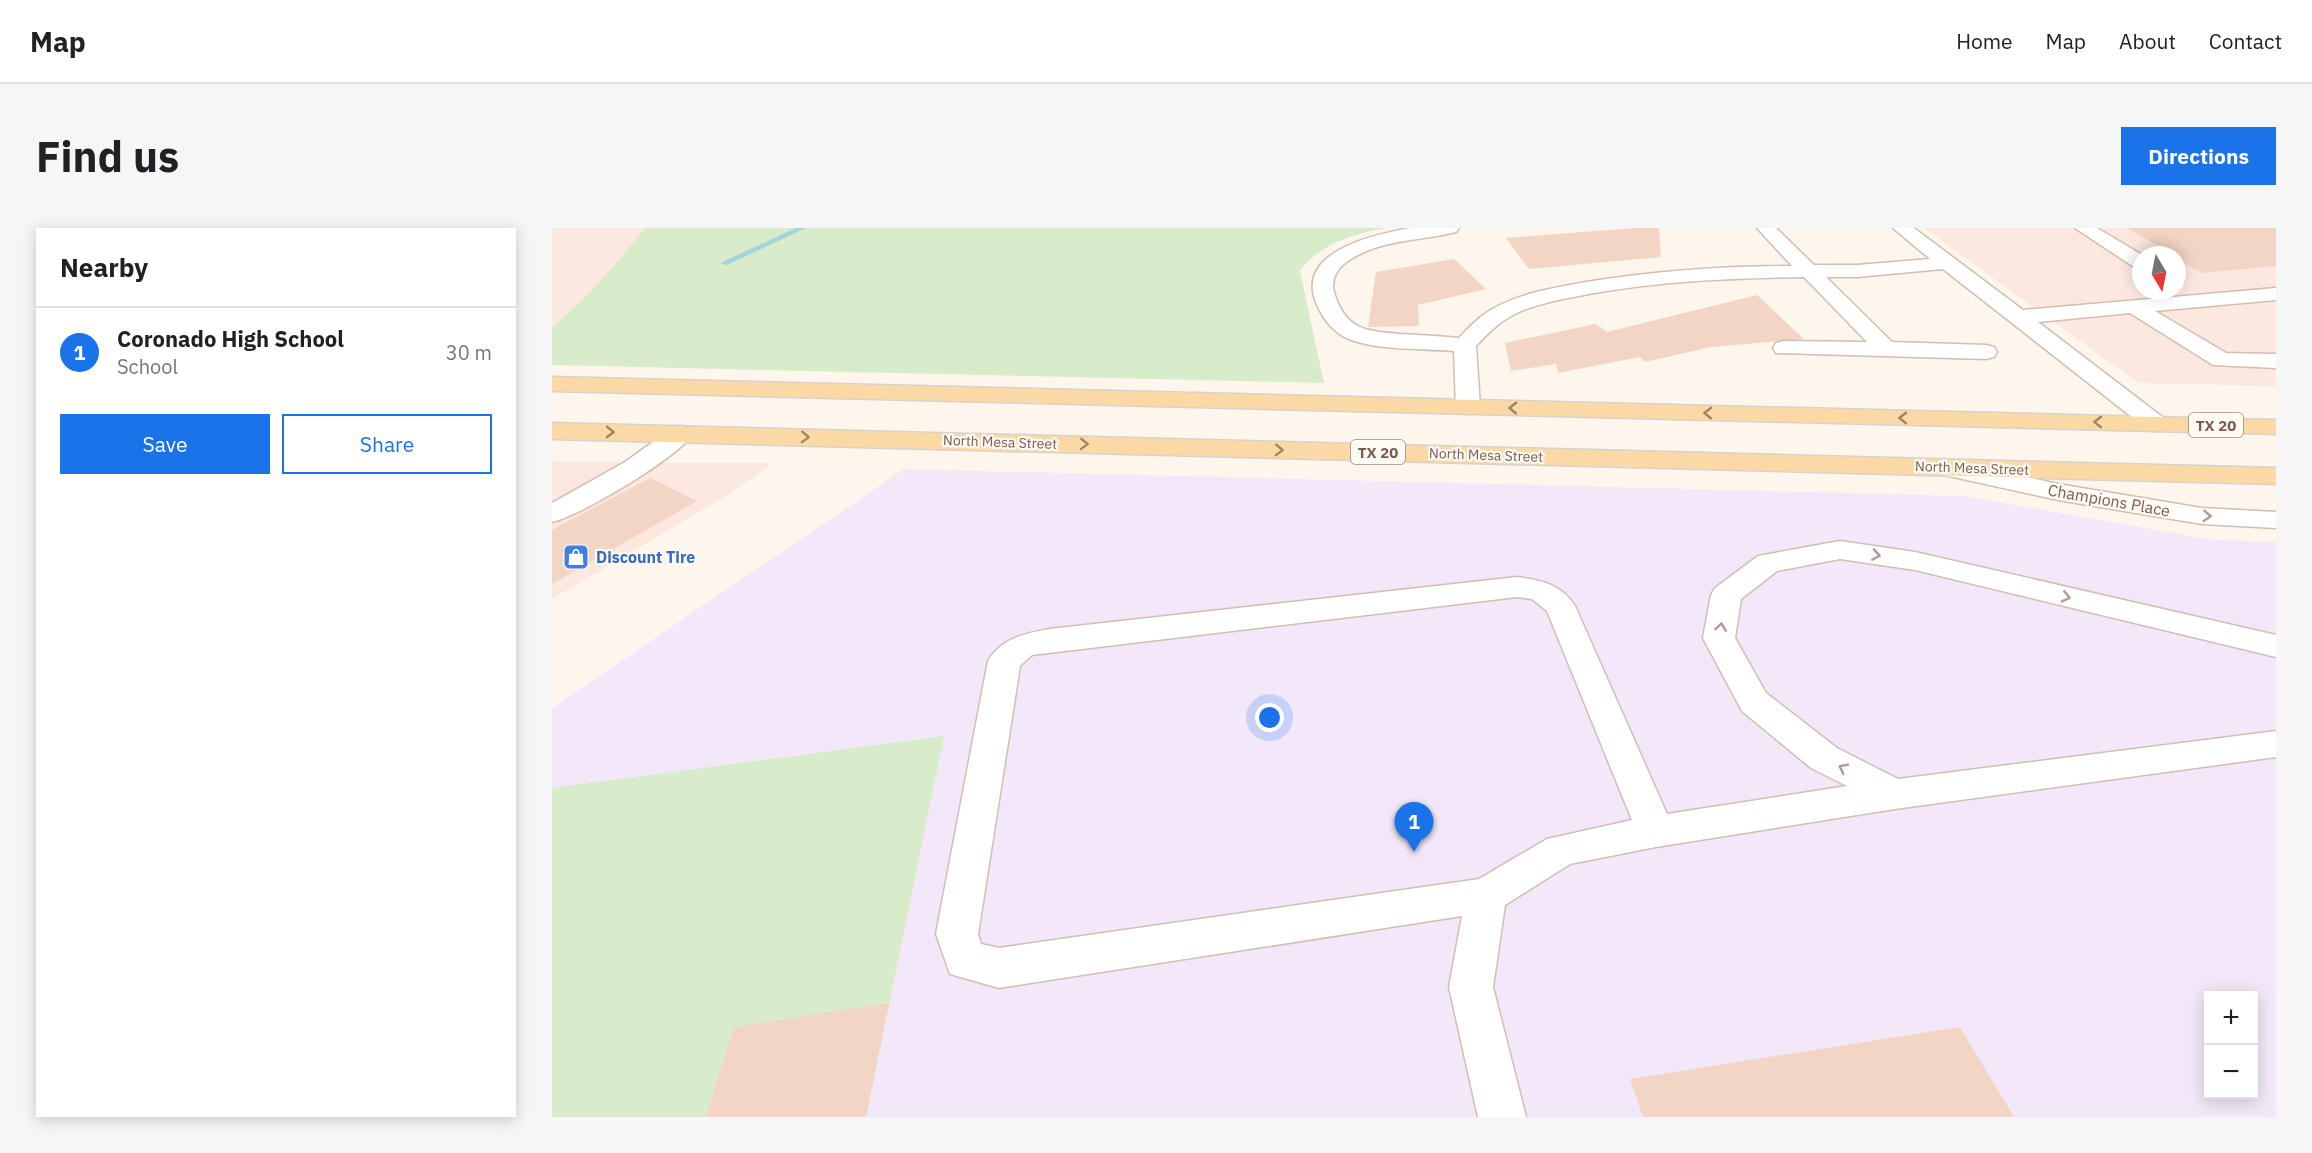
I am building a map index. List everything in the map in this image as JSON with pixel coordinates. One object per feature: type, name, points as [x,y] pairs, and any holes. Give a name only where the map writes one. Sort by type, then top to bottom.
[{"type":"main road","name":"TX 20","points":[[552,384],[2276,427]]},
{"type":"main road","points":[[680,434],[727,389]]},
{"type":"main road","points":[[2156,424],[2204,474]]},
{"type":"main road","name":"North Mesa Street","points":[[552,431],[2276,476]]},
{"type":"street","points":[[1450,228],[1378,240],[1348,252],[1328,266],[1322,279],[1323,297],[1338,324],[1362,337],[1465,345]]},
{"type":"street","points":[[1766,228],[1886,349]]},
{"type":"street","points":[[1902,228],[2156,424]]},
{"type":"street","points":[[2084,228],[2132,257]]},
{"type":"street","points":[[1468,407],[1465,345],[1486,322],[1509,308],[1548,295],[1618,283],[1722,272],[1857,271],[1948,263]]},
{"type":"street","points":[[2186,291],[2203,301]]},
{"type":"street","points":[[2018,316],[2276,294]]},
{"type":"street","points":[[2134,307],[2221,360],[2276,362]]},
{"type":"street","points":[[1784,348],[1986,352]]},
{"type":"street","points":[[552,514],[622,476],[659,452],[680,434]]},
{"type":"street","name":"Champions Place","points":[[1944,467],[2058,492],[2202,516],[2276,520]]},
{"type":"street","points":[[552,492],[578,500]]},
{"type":"street","points":[[1895,794],[1824,758],[1754,702],[1719,638],[1726,595],[1768,563],[1840,549],[1915,561],[2276,646]]},
{"type":"street","points":[[1656,831],[1560,606],[1541,590],[1517,587],[1049,640],[1022,646],[1004,661],[957,934],[965,960],[999,968],[1486,895],[1561,850],[1656,831],[1895,794],[2276,744]]},
{"type":"street","points":[[1486,895],[1471,987],[1502,1117]]},
{"type":"shaded area","points":[[552,228],[645,228],[614,268],[583,302],[552,326]]},
{"type":"shaded area","points":[[1924,228],[2276,228],[2276,386],[2138,383]]},
{"type":"shaded area","points":[[552,461],[773,463],[726,496],[552,599]]},
{"type":"shaded area","points":[[904,469],[1964,496],[2213,540],[2276,542],[2276,1117],[552,1117],[552,708]]},
{"type":"green space","points":[[645,228],[1386,228],[1362,233],[1327,247],[1300,271],[1324,383],[552,365],[552,327],[601,280]]},
{"type":"green space","points":[[944,736],[866,1117],[552,1117],[552,788]]},
{"type":"building","points":[[1659,228],[1661,257],[1529,269],[1506,238]]},
{"type":"building","points":[[2127,228],[2276,228],[2276,266],[2202,273],[2186,263],[2186,246],[2158,246]]},
{"type":"building","points":[[1454,259],[1486,289],[1418,305],[1419,326],[1368,327],[1376,272]]},
{"type":"building","points":[[1757,295],[1804,339],[1711,347],[1645,362],[1640,357],[1558,373],[1556,364],[1511,371],[1505,343],[1596,324],[1607,332]]},
{"type":"building","name":"Discount Tire","points":[[650,478],[697,501],[552,584],[552,530]]},
{"type":"building","points":[[889,1003],[866,1117],[706,1117],[734,1027]]},
{"type":"building","points":[[1960,1027],[2014,1117],[1643,1117],[1630,1079]]},
{"type":"waterway","points":[[724,263],[802,228]]},
{"type":"place","name":"Discount Tire","points":[[576,557]]},
{"type":"place","name":"Coronado High School","points":[[1414,852]]}]
